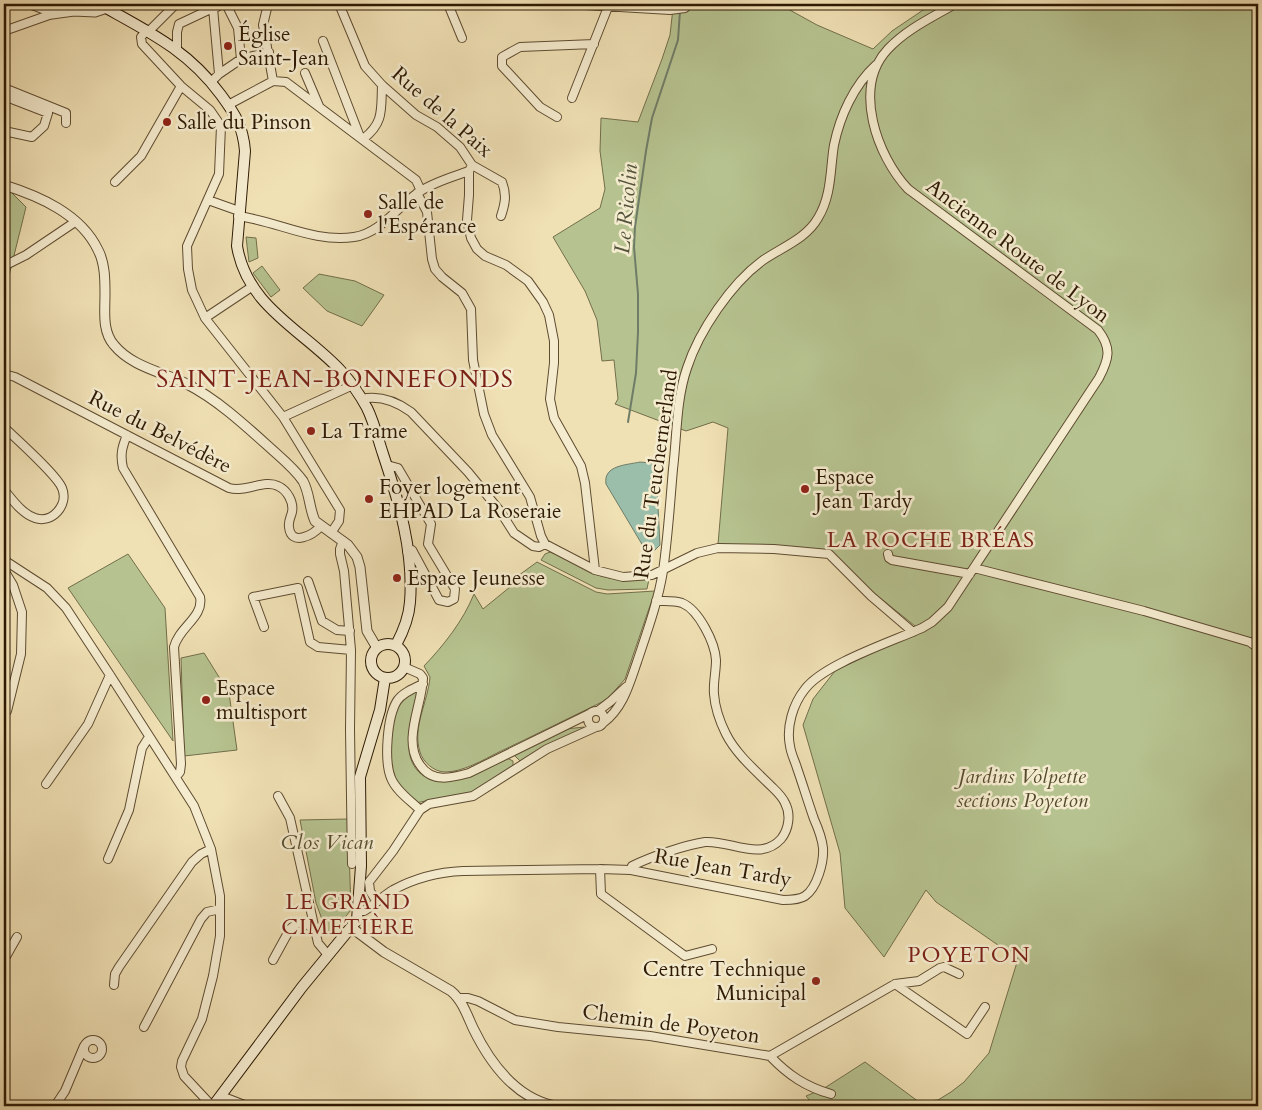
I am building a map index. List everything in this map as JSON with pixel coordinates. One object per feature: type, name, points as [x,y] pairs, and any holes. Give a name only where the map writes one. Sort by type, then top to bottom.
[{"type":"main road","points":[[103,6],[177,49],[211,82],[228,104],[242,128],[245,150],[237,246],[239,257],[253,286],[267,306],[340,370],[353,386],[362,399],[387,466],[401,514],[407,550],[410,588],[410,604],[402,634],[396,645]]},
{"type":"main road","points":[[386,644],[396,645],[405,657],[404,667],[394,677],[385,678],[376,673],[371,663],[373,652],[376,648],[386,644]]},
{"type":"main road","points":[[213,1106],[302,987],[357,920],[361,866],[360,777],[380,710],[385,678]]},
{"type":"street","points":[[31,4],[44,8],[52,14]]},
{"type":"street","points":[[176,4],[140,40],[181,86],[210,110],[221,126],[219,174],[188,246],[188,269],[192,290],[205,318],[283,417],[340,510],[339,521],[331,533]]},
{"type":"street","points":[[177,49],[179,24],[220,4]]},
{"type":"street","points":[[226,4],[238,28],[241,58]]},
{"type":"street","points":[[268,4],[263,25],[273,81]]},
{"type":"street","name":"Rue de la Paix","points":[[338,4],[365,66],[382,85],[416,115],[437,127],[460,147],[470,168],[502,182],[506,200],[501,216]]},
{"type":"street","points":[[448,4],[462,38]]},
{"type":"street","points":[[569,4],[608,7],[637,6],[670,10],[687,6]]},
{"type":"street","name":"Ancienne Route de Lyon","points":[[955,4],[912,28],[900,37],[877,64],[871,96],[873,126],[885,158],[908,189],[1090,324],[1104,339],[1108,356],[1099,378],[972,571]]},
{"type":"street","points":[[4,31],[52,14],[74,11],[95,12],[103,6]]},
{"type":"street","points":[[572,98],[608,7]]},
{"type":"street","points":[[212,8],[219,74]]},
{"type":"street","points":[[324,41],[361,138]]},
{"type":"street","points":[[558,117],[540,107],[502,66],[502,57],[520,47],[594,44]]},
{"type":"street","points":[[211,82],[241,58],[269,52]]},
{"type":"street","name":"Rue du Teuchernerland","points":[[596,725],[616,711],[629,684],[656,601],[662,571],[681,397],[686,370],[691,356],[711,320],[747,274],[775,252],[803,236],[810,230],[818,218],[827,199],[834,144],[843,115],[862,80],[877,64]]},
{"type":"street","points":[[305,73],[319,106]]},
{"type":"street","points":[[228,104],[273,81],[286,82],[416,180],[427,212],[432,259],[435,269],[462,293],[471,309],[472,360],[484,414],[492,435],[530,497],[545,544],[604,574],[623,577],[652,575],[698,553],[718,548],[774,549],[829,554],[871,596],[913,632]]},
{"type":"street","points":[[361,138],[372,132],[380,119],[382,85]]},
{"type":"street","points":[[115,182],[141,156],[181,86]]},
{"type":"street","points":[[4,88],[66,113],[66,123]]},
{"type":"street","points":[[4,96],[48,113],[44,126],[32,137],[4,132]]},
{"type":"street","points":[[219,122],[236,116]]},
{"type":"street","points":[[208,200],[239,214],[314,236],[355,237],[373,230],[419,192],[470,168],[467,220],[470,238],[485,256],[506,265],[528,281],[543,302],[549,315],[554,341],[554,363],[550,399],[554,418],[581,466],[585,483],[595,570]]},
{"type":"street","points":[[4,185],[47,202],[75,222],[99,250],[105,277],[106,327],[109,337],[116,347],[139,364],[174,378],[204,394],[227,410],[299,475],[308,491],[313,516],[321,526],[352,549],[359,562],[367,631],[376,648]]},
{"type":"street","points":[[4,266],[18,260],[75,222]]},
{"type":"street","points":[[205,318],[253,286]]},
{"type":"street","name":"Rue du Belvédère","points":[[4,374],[15,377],[229,488],[238,491],[270,484],[282,489],[292,503],[289,528],[295,536],[300,538],[309,536],[321,526]]},
{"type":"street","points":[[283,417],[353,386]]},
{"type":"street","points":[[362,399],[377,398],[385,400],[403,406],[411,412],[468,472],[500,511],[514,532],[533,546],[539,547],[545,544]]},
{"type":"street","points":[[4,427],[57,480],[64,492],[63,505],[50,517],[33,518],[4,490]]},
{"type":"street","points":[[128,435],[120,457],[123,468],[201,601],[195,616],[182,630],[174,647],[181,764],[180,772],[176,777]]},
{"type":"street","points":[[387,466],[398,468],[431,524],[428,544],[455,589],[454,599],[448,602],[439,600],[412,550],[407,550]]},
{"type":"street","points":[[343,542],[340,554],[344,571],[351,650],[352,864]]},
{"type":"street","points":[[888,554],[892,560],[972,571],[1144,610],[1250,642],[1258,648]]},
{"type":"street","points":[[4,560],[34,578],[56,597],[110,675],[194,806],[211,849],[218,884],[220,936],[202,1019],[182,1060],[181,1066],[184,1076],[213,1106]]},
{"type":"street","points":[[4,570],[13,585],[22,612],[21,654],[7,711]]},
{"type":"street","name":"Rue Jean Tardy","points":[[359,911],[364,911],[405,884],[445,872],[631,870],[783,900],[804,897],[812,889],[817,878],[823,849],[819,831],[789,746],[792,713],[805,688],[816,678],[853,658],[932,622],[948,607],[972,571]]},
{"type":"street","points":[[308,581],[322,621],[337,630],[350,631]]},
{"type":"street","points":[[264,627],[253,597],[298,588],[310,642],[318,647],[351,650]]},
{"type":"street","points":[[631,870],[632,866],[642,861],[706,842],[756,850],[765,849],[781,839],[789,821],[788,811],[780,796],[739,754],[726,734],[714,699],[715,652],[704,626],[693,611],[683,603],[656,601]]},
{"type":"street","points":[[404,667],[420,674],[423,678],[413,743],[418,762],[423,770],[432,777],[449,778],[469,773],[589,714]]},
{"type":"street","points":[[46,784],[88,724],[110,675]]},
{"type":"street","points":[[420,810],[391,779],[388,742],[396,702],[404,694],[422,684]]},
{"type":"street","name":"Rue du Teuchernerland","points":[[589,714],[611,701],[629,684]]},
{"type":"street","points":[[377,902],[370,891],[370,882],[393,852],[420,810],[429,804],[473,796],[547,749],[596,725],[604,716],[598,710]]},
{"type":"street","points":[[589,714],[587,718],[596,725]]},
{"type":"street","points":[[570,723],[596,725]]},
{"type":"street","points":[[108,859],[129,810],[142,748],[150,737]]},
{"type":"street","points":[[278,796],[290,818],[318,943],[328,955]]},
{"type":"street","points":[[114,985],[115,974],[119,967],[192,862],[201,854],[211,849]]},
{"type":"street","points":[[600,869],[601,894],[685,956],[712,949]]},
{"type":"street","points":[[144,1026],[201,918],[207,912],[220,909]]},
{"type":"street","points":[[273,960],[290,929],[299,922],[307,924],[316,931]]},
{"type":"street","points":[[352,928],[396,959],[447,987],[458,998],[484,1049],[502,1074],[540,1102],[555,1106]]},
{"type":"street","points":[[4,960],[17,937]]},
{"type":"street","name":"Chemin de Poyeton","points":[[458,998],[468,998],[515,1020],[558,1027],[650,1036],[770,1056],[895,984],[919,980],[944,967],[959,974]]},
{"type":"street","points":[[895,984],[967,1034],[985,1007]]},
{"type":"street","points":[[55,1106],[65,1091],[84,1046]]},
{"type":"street","points":[[770,1056],[794,1078],[807,1086],[831,1094]]},
{"type":"street","points":[[221,1096],[248,1106]]},
{"type":"green space","name":"Jardins Volpette sections Poyeton","points":[[644,4],[779,4],[817,25],[873,49],[892,31],[932,4],[1258,4],[1258,1085],[1250,1106],[814,1106],[806,1096],[823,1089],[865,1062],[919,1102],[938,1100],[951,1092],[964,1082],[989,1053],[1018,959],[936,902],[926,890],[884,957],[845,908],[840,853],[803,725],[813,699],[835,671],[920,630],[869,589],[832,552],[718,544],[728,428],[713,422],[686,431],[615,404],[618,399],[614,360],[602,361],[597,320],[585,291],[553,237],[600,208],[605,189],[600,151],[601,118],[638,122],[670,35],[673,8],[646,6]]},
{"type":"green space","points":[[4,188],[10,191],[26,207],[4,296]]},
{"type":"green space","points":[[246,237],[256,238],[258,258],[249,262]]},
{"type":"green space","points":[[262,266],[280,290],[271,297],[253,273]]},
{"type":"green space","points":[[319,274],[355,281],[384,295],[362,326],[327,311],[303,288]]},
{"type":"green space","points":[[550,552],[589,572],[608,578],[622,580],[649,579],[647,589],[608,590],[596,588],[541,560],[545,554]]},
{"type":"green space","name":"Espace multisport","points":[[128,554],[165,608],[173,741],[68,588]]},
{"type":"green space","points":[[537,562],[596,592],[607,594],[655,591],[625,679],[602,702],[480,762],[466,768],[441,772],[429,766],[420,752],[418,743],[419,724],[430,677],[424,666],[452,632],[474,594],[483,609],[510,587],[511,581]]},
{"type":"green space","name":"Espace multisport","points":[[204,653],[229,693],[237,750],[184,756],[181,658]]},
{"type":"green space","points":[[414,691],[417,692],[417,695],[409,745],[410,754],[416,769],[428,779],[444,782],[453,780],[507,758],[513,761],[513,766],[474,792],[415,803],[396,783],[390,763],[391,730],[398,703]]},
{"type":"green space","points":[[586,728],[536,751],[520,761],[514,755],[566,729]]},
{"type":"green space","name":"Clos Vican","points":[[348,819],[351,910],[332,933],[323,934],[323,922],[316,903],[300,820]]},
{"type":"shaded area","points":[[640,462],[651,463],[656,468],[660,545],[654,551],[650,551],[643,546],[606,484],[608,473],[612,469]]},
{"type":"waterway","name":"Le Ricolin","points":[[628,422],[636,373],[638,332],[638,294],[634,247],[635,227],[652,118],[678,40],[680,11]]},
{"type":"place","name":"Église Saint-Jean","points":[[228,46]]},
{"type":"place","name":"Salle du Pinson","points":[[167,122]]},
{"type":"place","name":"Salle de l'Espérance","points":[[368,214]]},
{"type":"place","name":"La Trame","points":[[311,431]]},
{"type":"place","name":"Espace Jean Tardy","points":[[805,489]]},
{"type":"place","name":"Foyer logement EHPAD La Roseraie","points":[[369,499]]},
{"type":"place","name":"Espace Jeunesse","points":[[397,578]]},
{"type":"place","name":"Espace multisport","points":[[206,700]]},
{"type":"place","name":"Centre Technique Municipal","points":[[816,981]]},
{"type":"district","name":"SAINT-JEAN-BONNEFONDS","points":[[335,379]]},
{"type":"district","name":"LA ROCHE BRÉAS","points":[[931,540]]},
{"type":"district","name":"LE GRAND CIMETIÈRE","points":[[348,914]]},
{"type":"district","name":"POYETON","points":[[969,955]]}]
